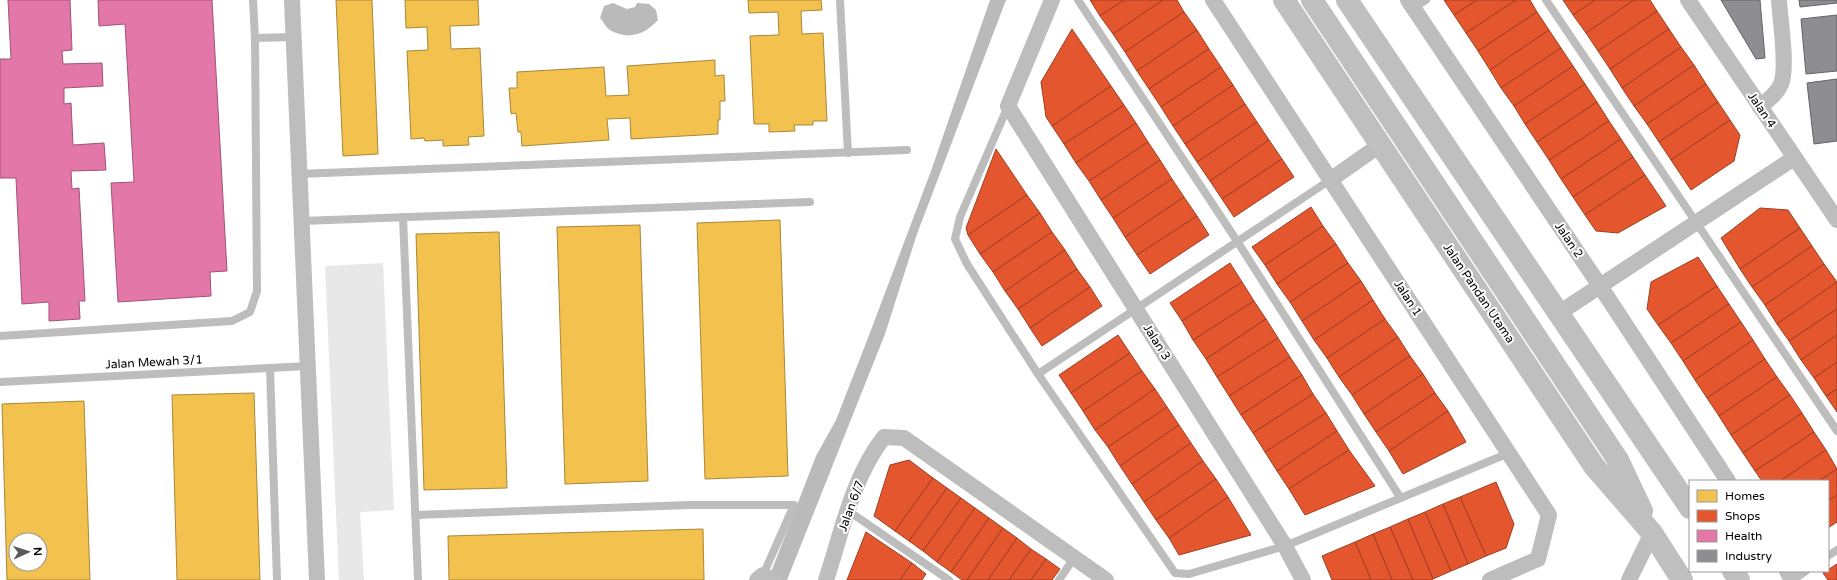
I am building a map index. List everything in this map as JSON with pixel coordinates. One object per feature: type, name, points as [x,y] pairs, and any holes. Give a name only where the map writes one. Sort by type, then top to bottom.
[{"type":"main road","name":"Jalan Pandan Utama","points":[[1284,0],[1594,466],[1652,533],[1682,580]]},
{"type":"main road","points":[[1312,0],[1618,460],[1652,533]]},
{"type":"main road","points":[[1347,0],[1689,507]]},
{"type":"street","points":[[292,0],[309,366],[317,580]]},
{"type":"street","points":[[1008,106],[1052,0]]},
{"type":"street","name":"Jalan 1","points":[[1213,0],[1549,515],[1538,559],[1490,580]]},
{"type":"street","name":"Jalan 4","points":[[1688,0],[1837,220]]},
{"type":"street","points":[[1760,107],[1776,93],[1782,82],[1784,69],[1779,0]]},
{"type":"street","name":"Jalan 2","points":[[1416,3],[1727,480]]},
{"type":"street","name":"Jalan 3","points":[[1008,106],[1285,546],[1303,580]]},
{"type":"street","points":[[1330,180],[1380,145]]},
{"type":"street","points":[[1559,313],[1794,158]]},
{"type":"street","name":"Jalan 6/7","points":[[826,580],[847,510],[871,454],[884,437],[904,438],[1074,558]]},
{"type":"street","points":[[1629,580],[1652,533]]},
{"type":"street","points":[[1074,558],[1106,580]]},
{"type":"street","points":[[1787,572],[1793,580]]},
{"type":"lane","points":[[0,336],[232,321],[250,312],[257,291],[255,38],[253,0]]},
{"type":"lane","points":[[840,0],[848,152]]},
{"type":"lane","points":[[1078,0],[1238,241],[1400,497]]},
{"type":"lane","points":[[1546,0],[1837,431]]},
{"type":"lane","points":[[255,38],[294,37]]},
{"type":"lane","points":[[1008,106],[960,217],[955,239],[967,264],[1038,374],[1175,573],[1189,574],[1285,546],[1508,453]]},
{"type":"lane","points":[[299,174],[907,150]]},
{"type":"lane","points":[[1038,374],[1330,180]]},
{"type":"lane","points":[[302,221],[810,202]]},
{"type":"lane","points":[[403,217],[418,580]]},
{"type":"lane","name":"Jalan Mewah 3/1","points":[[0,382],[309,366]]},
{"type":"lane","points":[[270,368],[277,580]]},
{"type":"lane","points":[[415,515],[690,505],[794,505],[765,578]]},
{"type":"lane","points":[[847,510],[949,580]]},
{"type":"lane","points":[[1059,580],[1074,558]]},
{"type":"lane","points":[[1793,580],[1805,572]]},
{"type":"shaded area","points":[[990,0],[1006,0],[917,234],[885,334],[787,580],[768,580],[816,456],[836,420],[868,338],[931,171]]},
{"type":"shaded area","points":[[613,3],[627,9],[635,7],[637,3],[649,4],[656,10],[658,20],[648,29],[636,34],[624,35],[617,33],[609,29],[600,18],[604,6]]},
{"type":"shaded area","points":[[383,263],[394,510],[360,512],[364,580],[339,580],[325,266]]},
{"type":"building: Homes","points":[[336,0],[372,0],[378,154],[343,156]]},
{"type":"building: Homes","points":[[405,0],[478,0],[479,25],[450,26],[451,49],[480,48],[484,136],[468,137],[469,145],[443,146],[443,140],[425,141],[424,138],[411,139],[407,51],[428,50],[427,27],[406,28]]},
{"type":"building: Homes","points":[[748,0],[821,0],[822,10],[801,11],[802,34],[823,33],[827,121],[813,121],[813,125],[794,125],[795,131],[769,132],[769,124],[754,124],[750,36],[779,35],[778,12],[749,13]]},
{"type":"building: Homes","points":[[715,60],[715,76],[724,75],[725,101],[720,101],[718,134],[631,139],[630,118],[607,119],[609,140],[522,146],[521,132],[518,132],[516,113],[511,114],[509,88],[517,88],[517,72],[604,67],[606,96],[629,95],[627,66]]},
{"type":"building: Homes","points":[[780,220],[788,476],[705,479],[697,223]]},
{"type":"building: Homes","points":[[640,225],[648,481],[565,484],[557,227]]},
{"type":"building: Homes","points":[[499,232],[507,488],[424,490],[416,234]]},
{"type":"building: Homes","points":[[254,393],[260,580],[177,580],[172,395]]},
{"type":"building: Homes","points":[[84,401],[90,580],[7,580],[2,404]]},
{"type":"building: Homes","points":[[703,529],[704,580],[449,580],[448,536]]},
{"type":"building: Shops","points":[[1090,0],[1124,0],[1100,16]]},
{"type":"building: Shops","points":[[1124,0],[1163,0],[1113,34],[1100,16]]},
{"type":"building: Shops","points":[[1163,0],[1177,0],[1184,12],[1125,52],[1113,34]]},
{"type":"building: Shops","points":[[1444,0],[1477,0],[1454,15]]},
{"type":"building: Shops","points":[[1477,0],[1516,0],[1466,33],[1454,15]]},
{"type":"building: Shops","points":[[1516,0],[1530,0],[1537,12],[1478,51],[1466,33]]},
{"type":"building: Shops","points":[[1563,0],[1595,0],[1573,15]]},
{"type":"building: Shops","points":[[1595,0],[1634,0],[1586,33],[1573,15]]},
{"type":"building: Shops","points":[[1634,0],[1650,0],[1657,11],[1598,51],[1586,33]]},
{"type":"building: Shops","points":[[1657,11],[1669,29],[1610,69],[1598,51]]},
{"type":"building: Shops","points":[[1184,12],[1197,30],[1137,71],[1125,52]]},
{"type":"building: Shops","points":[[1537,12],[1549,30],[1490,70],[1478,51]]},
{"type":"building: Shops","points":[[1072,29],[1111,86],[1052,126],[1046,117],[1041,82]]},
{"type":"building: Shops","points":[[1669,29],[1681,47],[1622,88],[1610,69]]},
{"type":"building: Shops","points":[[1197,30],[1209,49],[1149,89],[1137,71]]},
{"type":"building: Shops","points":[[1549,30],[1561,48],[1501,88],[1490,70]]},
{"type":"building: Shops","points":[[1681,47],[1694,65],[1634,106],[1622,88]]},
{"type":"building: Shops","points":[[1561,48],[1573,66],[1514,106],[1501,88]]},
{"type":"building: Shops","points":[[1209,49],[1221,67],[1161,107],[1149,89]]},
{"type":"building: Shops","points":[[1694,65],[1706,84],[1647,124],[1634,106]]},
{"type":"building: Shops","points":[[1573,66],[1585,84],[1525,124],[1514,106]]},
{"type":"building: Shops","points":[[1221,67],[1233,85],[1173,126],[1161,107]]},
{"type":"building: Shops","points":[[1585,84],[1597,102],[1537,142],[1525,124]]},
{"type":"building: Shops","points":[[1706,84],[1718,102],[1659,142],[1647,124]]},
{"type":"building: Shops","points":[[1233,85],[1245,104],[1185,144],[1173,126]]},
{"type":"building: Shops","points":[[1111,86],[1124,105],[1064,144],[1052,126]]},
{"type":"building: Shops","points":[[1597,102],[1609,121],[1549,160],[1537,142]]},
{"type":"building: Shops","points":[[1718,102],[1730,120],[1671,160],[1659,142]]},
{"type":"building: Shops","points":[[1245,104],[1257,122],[1197,162],[1185,144]]},
{"type":"building: Shops","points":[[1124,105],[1136,123],[1076,163],[1064,144]]},
{"type":"building: Shops","points":[[1730,120],[1740,135],[1734,161],[1691,190],[1671,160]]},
{"type":"building: Shops","points":[[1609,121],[1621,139],[1561,179],[1549,160]]},
{"type":"building: Shops","points":[[1257,122],[1269,140],[1210,181],[1197,162]]},
{"type":"building: Shops","points":[[1136,123],[1148,142],[1089,181],[1076,163]]},
{"type":"building: Shops","points":[[1621,139],[1633,157],[1573,197],[1561,179]]},
{"type":"building: Shops","points":[[1269,140],[1282,159],[1222,199],[1210,181]]},
{"type":"building: Shops","points":[[1148,142],[1160,160],[1101,200],[1089,181]]},
{"type":"building: Shops","points":[[996,149],[1027,195],[968,235],[966,228]]},
{"type":"building: Shops","points":[[1633,157],[1645,175],[1585,215],[1573,197]]},
{"type":"building: Shops","points":[[1282,159],[1294,177],[1234,217],[1222,199]]},
{"type":"building: Shops","points":[[1160,160],[1172,179],[1113,218],[1101,200]]},
{"type":"building: Shops","points":[[1645,175],[1666,206],[1618,233],[1596,231],[1585,215]]},
{"type":"building: Shops","points":[[1172,179],[1184,197],[1125,237],[1113,218]]},
{"type":"building: Shops","points":[[1027,195],[1040,213],[980,254],[968,235]]},
{"type":"building: Shops","points":[[1184,197],[1197,216],[1137,255],[1125,237]]},
{"type":"building: Shops","points":[[1311,207],[1323,226],[1265,265],[1252,247]]},
{"type":"building: Shops","points":[[1760,208],[1788,210],[1800,228],[1740,269],[1721,238]]},
{"type":"building: Shops","points":[[1040,213],[1052,232],[993,272],[980,254]]},
{"type":"building: Shops","points":[[1197,216],[1209,235],[1150,274],[1137,255]]},
{"type":"building: Shops","points":[[1323,226],[1336,244],[1277,284],[1265,265]]},
{"type":"building: Shops","points":[[1800,228],[1812,246],[1752,287],[1740,269]]},
{"type":"building: Shops","points":[[1052,232],[1065,250],[1005,291],[993,272]]},
{"type":"building: Shops","points":[[1336,244],[1348,263],[1290,302],[1277,284]]},
{"type":"building: Shops","points":[[1812,246],[1824,264],[1765,305],[1752,287]]},
{"type":"building: Shops","points":[[1065,250],[1077,269],[1018,309],[1005,291]]},
{"type":"building: Shops","points":[[1698,257],[1717,286],[1658,325],[1647,309],[1651,282]]},
{"type":"building: Shops","points":[[1230,263],[1242,282],[1182,321],[1170,303]]},
{"type":"building: Shops","points":[[1348,263],[1361,281],[1302,321],[1290,302]]},
{"type":"building: Shops","points":[[1824,264],[1837,282],[1777,324],[1765,305]]},
{"type":"building: Shops","points":[[1077,269],[1090,287],[1030,328],[1018,309]]},
{"type":"building: Shops","points":[[1361,281],[1373,300],[1314,340],[1302,321]]},
{"type":"building: Shops","points":[[1242,282],[1254,301],[1193,340],[1182,321]]},
{"type":"building: Shops","points":[[1837,282],[1837,309],[1789,341],[1777,324]]},
{"type":"building: Shops","points":[[1717,286],[1729,304],[1671,343],[1658,325]]},
{"type":"building: Shops","points":[[1090,287],[1102,306],[1042,346],[1030,328]]},
{"type":"building: Shops","points":[[1373,300],[1385,319],[1327,358],[1314,340]]},
{"type":"building: Shops","points":[[1254,301],[1266,319],[1206,359],[1193,340]]},
{"type":"building: Shops","points":[[1729,304],[1741,322],[1683,361],[1671,343]]},
{"type":"building: Shops","points":[[1837,309],[1837,335],[1801,360],[1789,341]]},
{"type":"building: Shops","points":[[1266,319],[1278,338],[1217,377],[1206,359]]},
{"type":"building: Shops","points":[[1385,319],[1398,337],[1339,377],[1327,358]]},
{"type":"building: Shops","points":[[1741,322],[1753,340],[1695,380],[1683,361]]},
{"type":"building: Shops","points":[[1118,335],[1130,353],[1071,393],[1059,375]]},
{"type":"building: Shops","points":[[1837,335],[1837,362],[1814,378],[1801,360]]},
{"type":"building: Shops","points":[[1398,337],[1410,356],[1352,395],[1339,377]]},
{"type":"building: Shops","points":[[1278,338],[1290,357],[1229,396],[1217,377]]},
{"type":"building: Shops","points":[[1753,340],[1765,359],[1707,398],[1695,380]]},
{"type":"building: Shops","points":[[1130,353],[1142,371],[1083,411],[1071,393]]},
{"type":"building: Shops","points":[[1410,356],[1423,374],[1364,414],[1352,395]]},
{"type":"building: Shops","points":[[1290,357],[1302,375],[1241,415],[1229,396]]},
{"type":"building: Shops","points":[[1765,359],[1777,377],[1719,416],[1707,398]]},
{"type":"building: Shops","points":[[1837,362],[1837,389],[1826,396],[1814,378]]},
{"type":"building: Shops","points":[[1142,371],[1155,389],[1095,430],[1083,411]]},
{"type":"building: Shops","points":[[1423,374],[1435,393],[1376,432],[1364,414]]},
{"type":"building: Shops","points":[[1302,375],[1313,394],[1253,433],[1241,415]]},
{"type":"building: Shops","points":[[1777,377],[1790,395],[1731,435],[1719,416]]},
{"type":"building: Shops","points":[[1155,389],[1167,407],[1108,447],[1095,430]]},
{"type":"building: Shops","points":[[1837,389],[1837,412],[1826,396]]},
{"type":"building: Shops","points":[[1435,393],[1448,411],[1389,451],[1376,432]]},
{"type":"building: Shops","points":[[1313,394],[1326,413],[1265,452],[1253,433]]},
{"type":"building: Shops","points":[[1790,395],[1802,413],[1743,453],[1731,435]]},
{"type":"building: Shops","points":[[1167,407],[1179,425],[1120,466],[1108,447]]},
{"type":"building: Shops","points":[[1448,411],[1466,442],[1403,474],[1389,451]]},
{"type":"building: Shops","points":[[1326,413],[1337,431],[1277,471],[1265,452]]},
{"type":"building: Shops","points":[[1802,413],[1814,432],[1755,471],[1743,453]]},
{"type":"building: Shops","points":[[1179,425],[1191,443],[1132,484],[1120,466]]},
{"type":"building: Shops","points":[[1337,431],[1349,450],[1289,489],[1277,471]]},
{"type":"building: Shops","points":[[1814,432],[1826,450],[1781,480],[1761,480],[1755,471]]},
{"type":"building: Shops","points":[[1191,443],[1203,461],[1144,502],[1132,484]]},
{"type":"building: Shops","points":[[1349,450],[1375,486],[1305,515],[1289,489]]},
{"type":"building: Shops","points":[[1826,450],[1837,469],[1820,480],[1781,480]]},
{"type":"building: Shops","points":[[909,460],[933,478],[895,531],[874,516],[890,465]]},
{"type":"building: Shops","points":[[1203,461],[1216,479],[1156,520],[1144,502]]},
{"type":"building: Shops","points":[[1837,469],[1837,495],[1829,500],[1829,480],[1820,480]]},
{"type":"building: Shops","points":[[933,478],[947,488],[909,541],[895,531]]},
{"type":"building: Shops","points":[[1216,479],[1228,497],[1169,538],[1156,520]]},
{"type":"building: Shops","points":[[1496,482],[1514,524],[1506,548],[1486,556],[1460,497]]},
{"type":"building: Shops","points":[[947,488],[961,498],[923,551],[909,541]]},
{"type":"building: Shops","points":[[1837,495],[1837,522],[1829,527],[1829,500]]},
{"type":"building: Shops","points":[[1228,497],[1251,535],[1179,555],[1169,538]]},
{"type":"building: Shops","points":[[1460,497],[1486,556],[1468,564],[1443,504]]},
{"type":"building: Shops","points":[[961,498],[975,508],[937,562],[923,551]]},
{"type":"building: Shops","points":[[1443,504],[1468,564],[1451,571],[1425,512]]},
{"type":"building: Shops","points":[[975,508],[989,518],[951,572],[937,562]]},
{"type":"building: Shops","points":[[1425,512],[1451,571],[1433,579],[1408,519]]},
{"type":"building: Shops","points":[[989,518],[1003,528],[967,580],[962,580],[951,572]]},
{"type":"building: Shops","points":[[1408,519],[1433,579],[1431,580],[1413,580],[1390,527]]},
{"type":"building: Shops","points":[[1390,527],[1413,580],[1392,580],[1373,534]]},
{"type":"building: Shops","points":[[1003,528],[1017,538],[988,580],[967,580]]},
{"type":"building: Shops","points":[[866,532],[912,563],[900,580],[847,580]]},
{"type":"building: Shops","points":[[1373,534],[1392,580],[1371,580],[1355,542]]},
{"type":"building: Shops","points":[[1017,538],[1031,549],[1009,580],[988,580]]},
{"type":"building: Shops","points":[[1355,542],[1371,580],[1332,580],[1322,556]]},
{"type":"building: Shops","points":[[1031,549],[1046,559],[1031,580],[1009,580]]},
{"type":"building: Shops","points":[[1046,559],[1060,569],[1052,580],[1031,580]]},
{"type":"building: Shops","points":[[912,563],[926,574],[922,580],[900,580]]},
{"type":"building: Shops","points":[[1837,564],[1837,580],[1828,580],[1823,573],[1829,572],[1829,569]]},
{"type":"building: Health","points":[[8,0],[70,0],[72,50],[62,51],[63,64],[102,63],[103,86],[64,88],[64,104],[71,103],[73,145],[104,143],[106,170],[71,171],[72,189],[79,188],[85,301],[79,301],[80,319],[49,321],[49,302],[22,304],[16,178],[0,178],[0,59],[11,59]]},
{"type":"building: Health","points":[[98,0],[212,0],[227,271],[210,272],[211,296],[118,302],[111,183],[134,182],[125,24],[99,26]]},
{"type":"building: Industry","points":[[1721,0],[1760,0],[1765,58],[1756,59]]},
{"type":"building: Industry","points":[[1799,0],[1837,0],[1837,3],[1800,7]]},
{"type":"building: Industry","points":[[1837,15],[1837,71],[1806,74],[1801,19]]},
{"type":"building: Industry","points":[[1837,79],[1837,141],[1814,144],[1807,83]]}]
